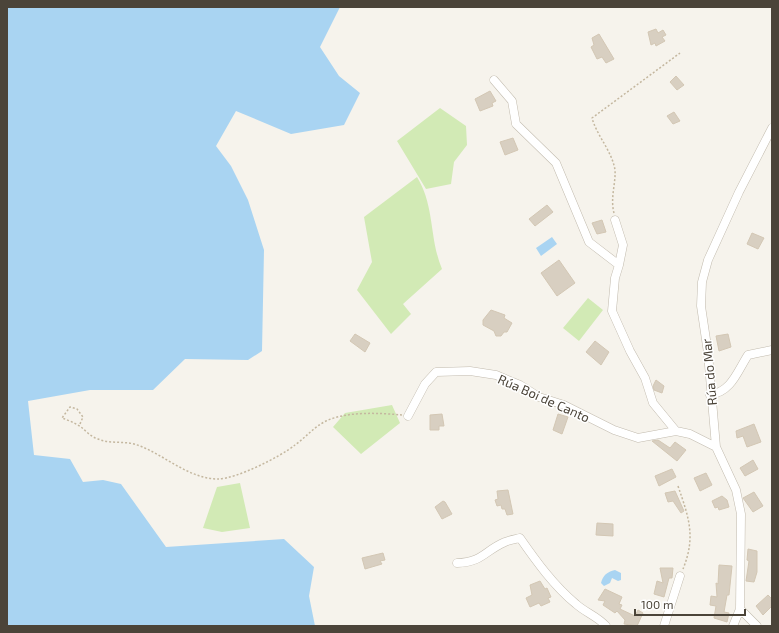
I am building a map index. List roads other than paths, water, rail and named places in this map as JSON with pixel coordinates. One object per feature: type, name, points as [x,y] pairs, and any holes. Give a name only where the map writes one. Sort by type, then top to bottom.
[{"type":"street","points":[[494,80],[512,101],[516,124],[556,163],[589,242],[619,265]]},
{"type":"street","name":"Rúa do Mar","points":[[733,626],[740,609],[741,514],[736,490],[716,447],[710,395],[708,353],[701,306],[702,282],[708,260],[720,233],[772,128]]},
{"type":"street","points":[[615,220],[623,245],[615,278],[612,311],[630,351],[645,378],[653,403],[676,431],[690,434],[716,447]]},
{"type":"street","points":[[710,395],[721,393],[733,381],[748,355],[772,350]]},
{"type":"street","name":"Rúa Boi de Canto","points":[[408,416],[425,384],[436,372],[470,371],[496,375],[520,385],[539,396],[564,405],[614,430],[638,438],[676,431]]},
{"type":"street","points":[[457,563],[469,563],[480,559],[505,541],[520,538],[541,568],[576,604],[600,619],[606,626]]},
{"type":"street","points":[[664,626],[680,576]]},
{"type":"street","points":[[740,609],[758,626]]},
{"type":"water","points":[[7,7],[340,7],[320,47],[339,76],[360,93],[344,125],[291,134],[236,111],[216,146],[231,166],[248,200],[264,250],[262,351],[248,360],[185,359],[153,390],[90,390],[28,401],[34,455],[70,459],[83,482],[103,480],[121,484],[166,547],[284,539],[314,567],[309,596],[315,626],[7,626]]},
{"type":"water","points":[[552,237],[557,244],[541,256],[536,248]]},
{"type":"water","points":[[615,570],[621,573],[621,580],[618,581],[612,578],[610,583],[604,586],[601,583],[604,576]]}]
